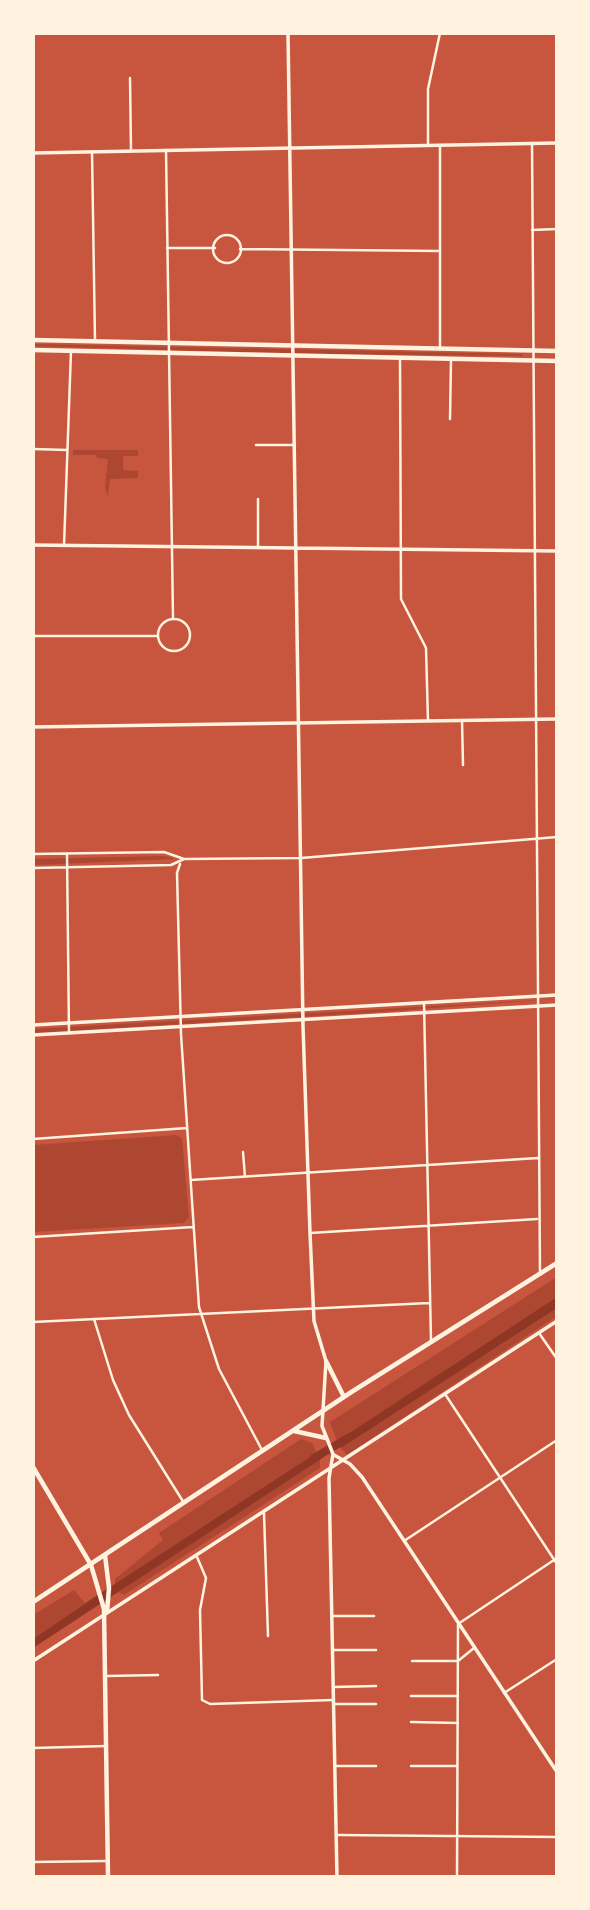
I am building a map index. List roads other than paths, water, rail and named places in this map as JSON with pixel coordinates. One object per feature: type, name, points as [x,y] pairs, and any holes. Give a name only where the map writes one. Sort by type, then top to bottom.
[{"type":"main road","points":[[33,340],[557,351]]},
{"type":"main road","points":[[33,350],[557,360]]},
{"type":"main road","points":[[33,1602],[344,1397],[557,1263]]},
{"type":"main road","points":[[326,1361],[344,1397]]},
{"type":"main road","points":[[293,1431],[326,1438]]},
{"type":"main road","points":[[33,1467],[91,1565],[106,1608]]},
{"type":"main road","points":[[105,1555],[109,1583],[105,1616],[108,1877]]},
{"type":"street","points":[[288,33],[303,1020],[313,1309],[316,1332],[326,1361],[322,1412],[326,1438],[333,1453],[345,1460],[362,1477],[557,1772]]},
{"type":"street","points":[[428,145],[428,89],[440,33]]},
{"type":"street","points":[[130,78],[131,151]]},
{"type":"street","points":[[532,143],[540,1272]]},
{"type":"street","points":[[33,153],[557,143]]},
{"type":"street","points":[[440,145],[440,349]]},
{"type":"street","points":[[166,150],[173,618]]},
{"type":"street","points":[[92,152],[95,341]]},
{"type":"street","points":[[532,230],[557,229]]},
{"type":"street","points":[[233,235],[239,238],[238,262],[221,264],[215,258],[215,247],[218,236],[233,235]]},
{"type":"street","points":[[167,248],[215,247]]},
{"type":"street","points":[[240,249],[440,251]]},
{"type":"street","points":[[64,546],[71,351]]},
{"type":"street","points":[[400,359],[401,599],[426,648],[428,721]]},
{"type":"street","points":[[450,419],[451,360]]},
{"type":"street","points":[[256,445],[295,445]]},
{"type":"street","points":[[33,449],[67,450]]},
{"type":"street","points":[[258,499],[258,547]]},
{"type":"street","points":[[33,545],[557,551]]},
{"type":"street","points":[[173,618],[187,625],[190,635],[186,645],[177,651],[166,649],[158,636],[160,626],[173,618]]},
{"type":"street","points":[[33,636],[158,636]]},
{"type":"street","points":[[33,727],[557,719]]},
{"type":"street","points":[[462,720],[463,765]]},
{"type":"street","points":[[33,855],[164,852],[184,859],[301,858],[557,837]]},
{"type":"street","points":[[66,853],[69,1033]]},
{"type":"street","points":[[184,859],[177,873],[180,1017],[200,1314],[219,1368],[262,1451]]},
{"type":"street","points":[[33,869],[180,864]]},
{"type":"street","points":[[33,1025],[557,995]]},
{"type":"street","points":[[424,1003],[431,1341]]},
{"type":"street","points":[[33,1035],[557,1005]]},
{"type":"street","points":[[33,1139],[187,1128]]},
{"type":"street","points":[[243,1152],[245,1177]]},
{"type":"street","points":[[191,1180],[538,1158]]},
{"type":"street","points":[[310,1233],[539,1219]]},
{"type":"street","points":[[33,1237],[194,1227]]},
{"type":"street","points":[[33,1322],[429,1303]]},
{"type":"street","points":[[94,1320],[113,1380],[129,1415],[184,1503]]},
{"type":"street","points":[[33,1661],[557,1321]]},
{"type":"street","points":[[539,1333],[557,1359]]},
{"type":"street","points":[[445,1394],[556,1561],[458,1624]]},
{"type":"street","points":[[404,1541],[557,1440]]},
{"type":"street","points":[[333,1453],[329,1471],[337,1877]]},
{"type":"street","points":[[264,1513],[268,1636]]},
{"type":"street","points":[[197,1557],[206,1578],[200,1610],[202,1700],[210,1704],[376,1703]]},
{"type":"street","points":[[332,1616],[374,1616]]},
{"type":"street","points":[[457,1877],[458,1624]]},
{"type":"street","points":[[412,1661],[458,1661],[474,1648]]},
{"type":"street","points":[[333,1650],[376,1650]]},
{"type":"street","points":[[505,1693],[557,1659]]},
{"type":"street","points":[[107,1676],[158,1675]]},
{"type":"street","points":[[334,1687],[376,1686]]},
{"type":"street","points":[[411,1696],[458,1696]]},
{"type":"street","points":[[411,1722],[458,1723]]},
{"type":"street","points":[[33,1748],[107,1746]]},
{"type":"street","points":[[550,1764],[557,1760]]},
{"type":"street","points":[[336,1766],[376,1766]]},
{"type":"street","points":[[411,1766],[457,1766]]},
{"type":"street","points":[[337,1835],[557,1837]]},
{"type":"street","points":[[33,1862],[108,1861]]},
{"type":"waterway","points":[[314,1458],[348,1438]]}]
